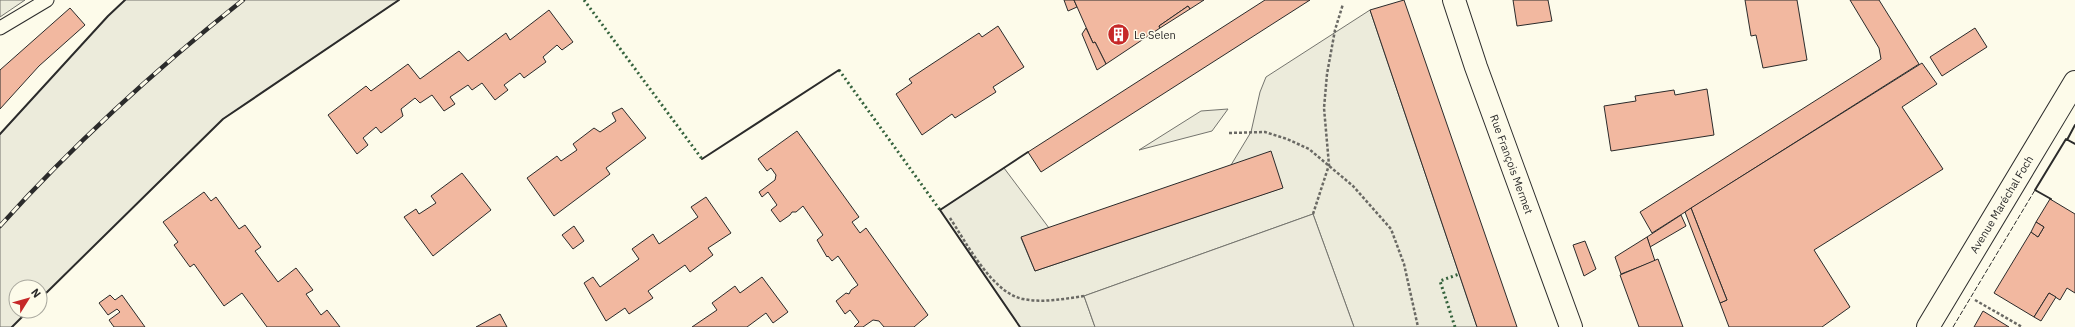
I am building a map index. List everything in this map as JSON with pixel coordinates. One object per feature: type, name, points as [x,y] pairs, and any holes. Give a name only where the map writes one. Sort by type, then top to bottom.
[{"type":"main road","name":"Rue François Mermet","points":[[1454,0],[1476,67],[1571,327]]},
{"type":"main road","name":"Avenue Maréchal Foch","points":[[1928,327],[2075,82]]},
{"type":"lane","points":[[0,28],[47,0]]},
{"type":"path","points":[[1313,214],[1329,165],[1324,108],[1325,94],[1335,30],[1343,4]]},
{"type":"path","points":[[1229,133],[1265,132],[1287,139],[1309,149],[1353,186],[1391,229],[1404,264],[1418,327]]},
{"type":"path","points":[[950,218],[983,268],[1002,289],[1021,298],[1043,301],[1084,296]]},
{"type":"path","points":[[1952,286],[2022,327]]},
{"type":"shaded area","points":[[0,0],[25,0],[0,17]]},
{"type":"shaded area","points":[[125,0],[399,0],[223,119],[48,291],[48,279],[8,279],[8,319],[20,319],[12,327],[0,327],[0,134],[108,16]]},
{"type":"shaded area","points":[[1370,10],[1477,327],[1354,327],[1313,214],[1084,296],[1095,327],[1020,327],[940,210],[1004,168],[1049,228],[1021,238],[1035,271],[1282,188],[1231,165],[1251,132],[1260,92],[1266,77]]},
{"type":"shaded area","points":[[1228,109],[1212,131],[1139,150],[1201,111]]},
{"type":"shaded area","points":[[1313,214],[1354,327],[1095,327],[1084,296]]},
{"type":"building","points":[[1064,0],[1074,0],[1077,7],[1068,11]]},
{"type":"building","name":"Le Selen","points":[[1074,0],[1204,0],[1190,9],[1188,6],[1159,26],[1160,28],[1106,64],[1095,42],[1093,43]]},
{"type":"building","points":[[1265,0],[1310,0],[1041,172],[1028,152]]},
{"type":"building","points":[[1404,0],[1517,327],[1477,327],[1370,10]]},
{"type":"building","points":[[1513,0],[1548,0],[1552,21],[1517,26]]},
{"type":"building","points":[[1745,0],[1797,0],[1807,60],[1763,68],[1756,35],[1751,36]]},
{"type":"building","points":[[1850,0],[1879,0],[1919,64],[1652,233],[1640,212],[1881,59],[1879,48]]},
{"type":"building","points":[[1188,6],[1190,9],[1160,28],[1159,26]]},
{"type":"building","points":[[70,8],[85,25],[39,66],[0,109],[0,70]]},
{"type":"building","points":[[549,10],[573,42],[562,50],[557,45],[543,57],[546,62],[524,78],[520,73],[504,85],[508,90],[495,100],[482,83],[472,90],[468,85],[450,97],[455,104],[444,111],[432,95],[420,103],[415,98],[401,109],[403,116],[381,133],[376,127],[363,138],[368,145],[357,154],[328,115],[366,86],[371,91],[408,64],[420,79],[459,51],[468,61],[506,33],[510,40]]},
{"type":"building","points":[[998,26],[1024,67],[993,87],[996,92],[955,118],[952,114],[922,135],[896,94],[912,83],[909,79],[979,33],[982,37]]},
{"type":"building","points":[[1086,28],[1106,64],[1097,70],[1082,34]]},
{"type":"building","points":[[1975,28],[1987,47],[1942,76],[1930,57]]},
{"type":"building","points":[[1922,63],[1937,84],[1902,107],[1943,169],[1814,250],[1850,307],[1822,327],[1729,327],[1720,303],[1727,300],[1691,208]]},
{"type":"building","points":[[1707,89],[1714,135],[1611,151],[1604,106],[1636,101],[1635,96],[1674,90],[1675,95]]},
{"type":"building","points":[[622,108],[646,138],[606,168],[610,174],[554,216],[527,178],[557,156],[561,161],[577,150],[573,144],[594,128],[600,132],[616,121],[612,113]]},
{"type":"building","points":[[797,131],[859,217],[852,222],[860,233],[866,228],[928,315],[914,327],[884,327],[879,321],[873,320],[863,327],[854,327],[859,322],[850,310],[845,314],[836,301],[846,293],[849,294],[851,290],[858,285],[838,256],[832,261],[828,256],[827,257],[817,240],[823,235],[803,206],[796,212],[792,212],[780,222],[771,210],[777,205],[768,192],[762,197],[759,192],[775,180],[776,175],[771,168],[767,171],[758,159]]},
{"type":"building","points":[[1271,151],[1283,188],[1035,271],[1021,237]]},
{"type":"building","points":[[462,173],[491,210],[433,256],[404,217],[416,209],[419,214],[436,203],[431,196]]},
{"type":"building","points":[[204,192],[211,201],[216,197],[239,229],[245,225],[261,247],[255,251],[278,282],[296,268],[313,290],[306,294],[321,315],[327,310],[340,327],[267,327],[242,293],[224,306],[194,264],[190,267],[174,245],[178,242],[163,222]]},
{"type":"building","points":[[706,197],[731,233],[708,248],[713,255],[690,272],[685,265],[648,291],[653,298],[629,314],[625,308],[606,321],[584,283],[593,277],[600,287],[639,259],[632,249],[653,234],[659,244],[698,217],[691,207]]},
{"type":"building","points":[[2050,199],[2075,214],[2075,293],[2067,288],[2060,300],[2049,293],[2034,317],[1994,293],[2031,232],[2038,237],[2044,227],[2036,222]]},
{"type":"building","points":[[1691,208],[1727,300],[1720,303],[1685,212]]},
{"type":"building","points":[[1681,215],[1686,226],[1650,247],[1647,237]]},
{"type":"building","points":[[2036,222],[2044,227],[2038,237],[2031,232]]},
{"type":"building","points":[[574,226],[584,241],[573,249],[562,235]]},
{"type":"building","points":[[1647,237],[1655,261],[1621,274],[1615,257]]},
{"type":"building","points":[[1585,241],[1596,269],[1584,276],[1573,245]]},
{"type":"building","points":[[1658,259],[1683,327],[1639,327],[1620,275]]},
{"type":"building","points":[[762,277],[788,312],[773,323],[766,313],[747,327],[692,327],[717,310],[712,303],[735,286],[740,293]]},
{"type":"building","points":[[2049,293],[2056,297],[2041,321],[2034,317]]},
{"type":"building","points":[[110,295],[115,300],[122,295],[145,327],[114,327],[109,320],[120,312],[117,309],[108,315],[99,303]]},
{"type":"building","points":[[1983,311],[2009,327],[1974,327]]},
{"type":"building","points":[[500,314],[507,327],[476,327]]},
{"type":"railway","points":[[0,226],[86,137],[147,80],[243,0]]},
{"type":"hedge","points":[[584,0],[702,159]]},
{"type":"hedge","points":[[839,70],[940,210]]},
{"type":"hedge","points":[[1455,327],[1440,281],[1459,274]]},
{"type":"fence","points":[[1953,327],[2035,190]]},
{"type":"wall","points":[[0,134],[108,16],[125,0]]},
{"type":"wall","points":[[48,291],[223,119],[399,0]]},
{"type":"wall","points":[[702,159],[839,70]]},
{"type":"wall","points":[[2067,140],[2075,125]]},
{"type":"wall","points":[[2051,199],[2035,190],[2066,139],[2075,144]]},
{"type":"wall","points":[[1020,327],[940,210],[1028,152]]},
{"type":"wall","points":[[12,327],[20,319]]},
{"type":"place","name":"Le Selen","points":[[1119,35]]}]
